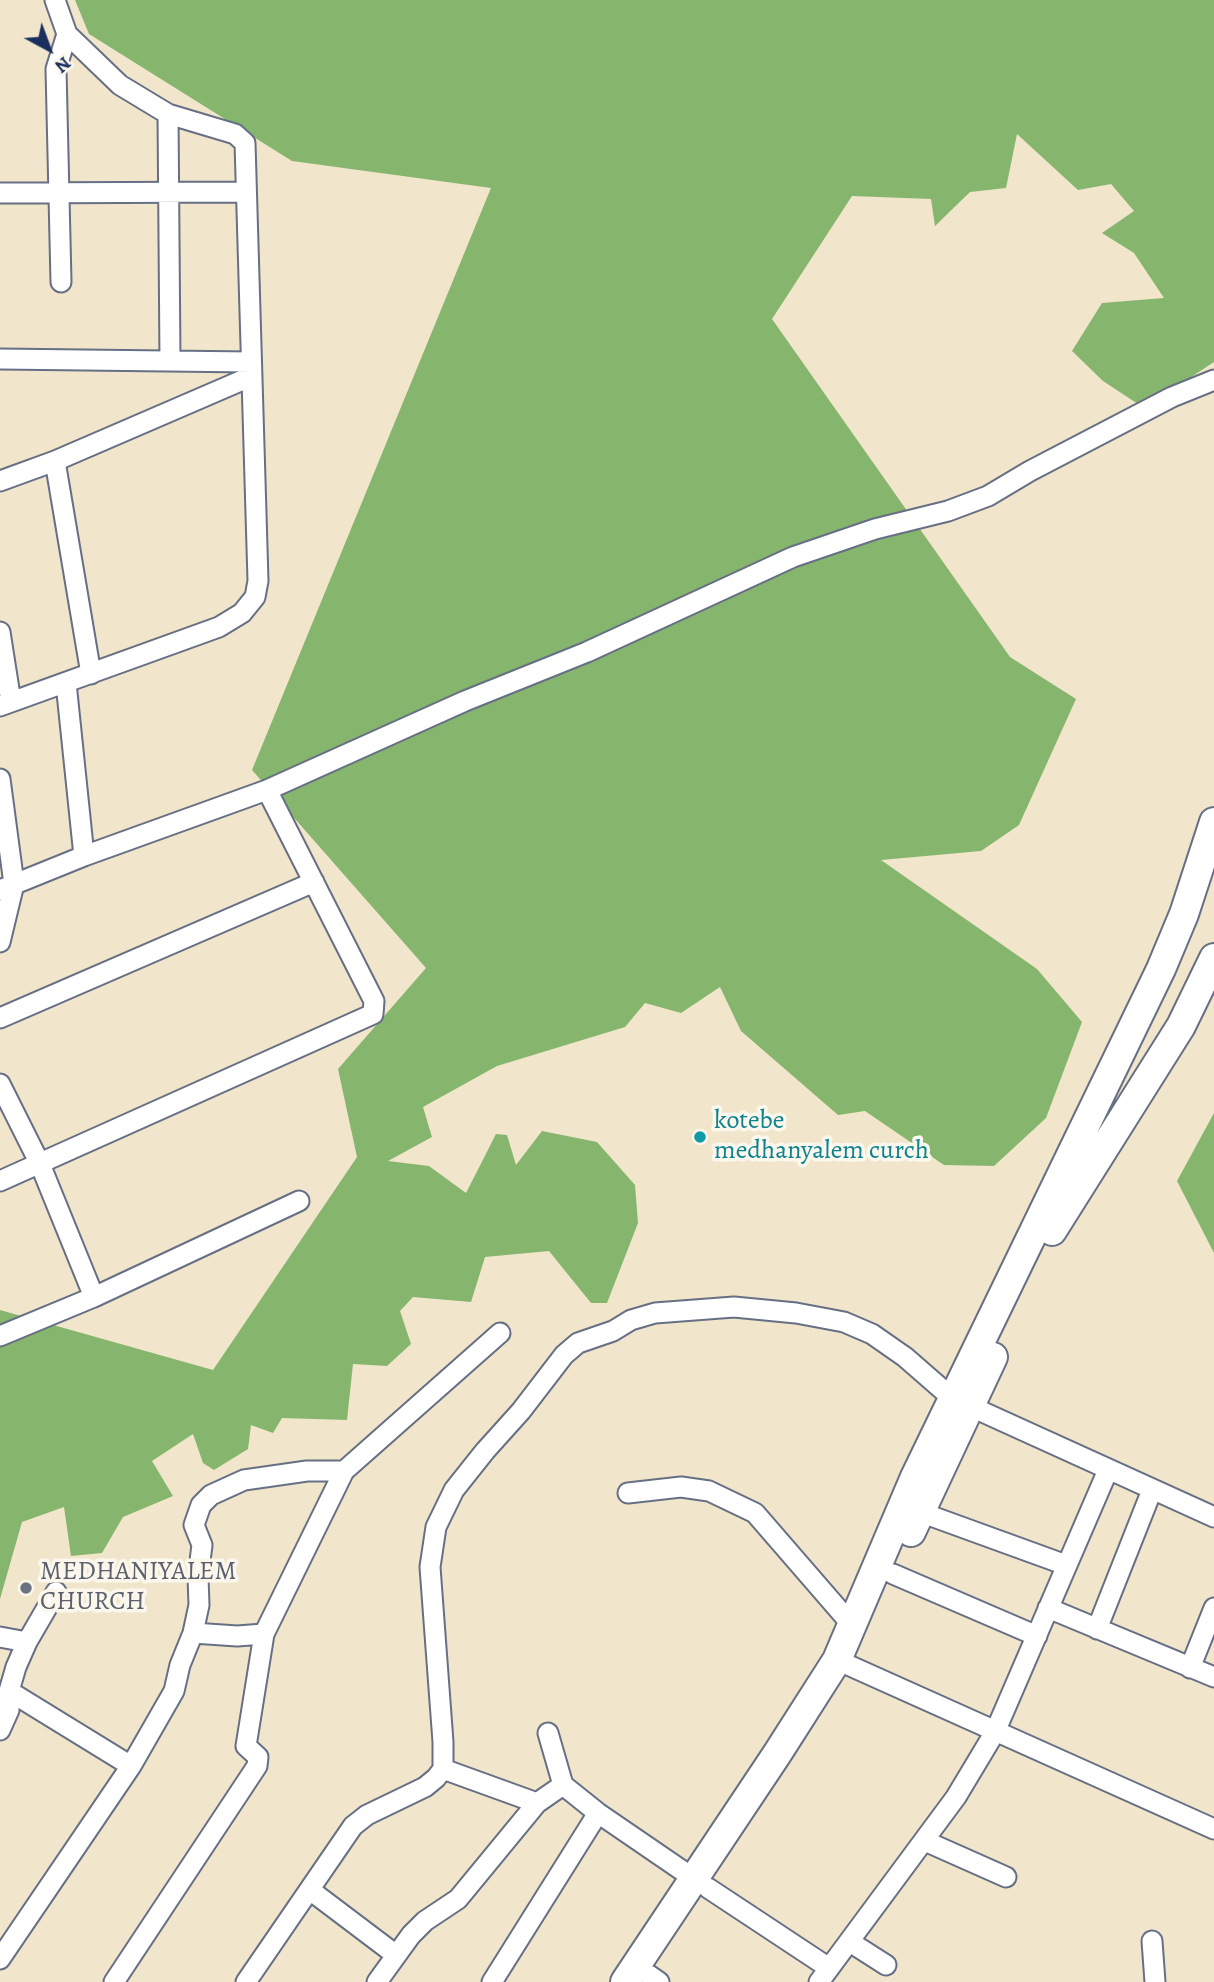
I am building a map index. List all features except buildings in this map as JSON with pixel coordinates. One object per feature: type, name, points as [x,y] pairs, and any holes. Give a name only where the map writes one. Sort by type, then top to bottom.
[{"type":"main road","points":[[644,1980],[700,1883],[814,1731],[845,1663],[893,1574],[920,1512],[961,1403],[1044,1229],[1161,969],[1184,914],[1214,822]]},
{"type":"main road","points":[[1044,1229],[1181,1026],[1214,958]]},
{"type":"main road","points":[[845,1663],[852,1625],[915,1477],[961,1403]]},
{"type":"street","points":[[0,632],[5,704],[219,627],[242,613],[255,597],[258,581],[246,143],[235,134],[168,114],[120,85],[67,34],[55,0]]},
{"type":"street","points":[[61,282],[56,69],[67,34]]},
{"type":"street","points":[[168,114],[170,361]]},
{"type":"street","points":[[0,193],[246,192]]},
{"type":"street","points":[[0,359],[170,361],[251,369]]},
{"type":"street","points":[[0,481],[55,461],[251,369]]},
{"type":"street","points":[[7,887],[84,856],[267,790],[466,701],[587,652],[793,556],[875,529],[948,511],[988,496],[1030,471],[1172,397],[1214,380]]},
{"type":"street","points":[[55,461],[91,674]]},
{"type":"street","points":[[66,683],[84,856]]},
{"type":"street","points":[[0,779],[7,887],[0,942]]},
{"type":"street","points":[[0,1181],[373,1014],[374,1001],[267,790]]},
{"type":"street","points":[[0,1018],[314,882]]},
{"type":"street","points":[[0,1084],[40,1164],[94,1297]]},
{"type":"street","points":[[0,1336],[94,1297],[299,1201]]},
{"type":"street","points":[[246,1982],[354,1826],[368,1815],[425,1787],[443,1769],[430,1567],[436,1527],[454,1490],[564,1355],[578,1343],[613,1331],[631,1320],[655,1313],[734,1307],[796,1313],[844,1322],[873,1334],[961,1403],[1214,1517]]},
{"type":"street","points":[[114,1982],[257,1766],[258,1756],[246,1746],[264,1634],[344,1471],[500,1333]]},
{"type":"street","points":[[548,1733],[563,1785],[824,1975],[956,1797],[995,1732],[1108,1469]]},
{"type":"street","points":[[0,1959],[131,1766],[174,1691],[199,1605],[198,1577],[202,1545],[194,1525],[201,1505],[211,1495],[244,1480],[307,1471],[344,1471]]},
{"type":"street","points":[[628,1493],[690,1488],[709,1491],[755,1513],[852,1625]]},
{"type":"street","points":[[1097,1629],[1152,1490]]},
{"type":"street","points":[[920,1512],[1066,1565]]},
{"type":"street","points":[[893,1574],[1037,1636]]},
{"type":"street","points":[[0,1730],[9,1710],[9,1691],[27,1642],[56,1592]]},
{"type":"street","points":[[1048,1608],[1214,1677]]},
{"type":"street","points":[[1191,1668],[1214,1608]]},
{"type":"street","points":[[193,1633],[237,1636],[264,1634]]},
{"type":"street","points":[[0,1637],[27,1642]]},
{"type":"street","points":[[845,1663],[1214,1829]]},
{"type":"street","points":[[9,1691],[131,1766]]},
{"type":"street","points":[[443,1769],[537,1803]]},
{"type":"street","points":[[376,1982],[425,1921],[458,1899],[537,1803],[563,1785]]},
{"type":"street","points":[[492,1982],[598,1813]]},
{"type":"street","points":[[925,1841],[1006,1877]]},
{"type":"street","points":[[310,1890],[396,1955]]},
{"type":"street","points":[[1152,1941],[1155,1982]]},
{"type":"street","points":[[850,1942],[887,1965]]},
{"type":"green space","points":[[75,0],[1214,0],[1214,362],[1144,408],[1103,381],[1072,351],[1102,303],[1164,298],[1134,253],[1102,233],[1134,211],[1111,184],[1078,190],[1017,134],[1006,188],[970,192],[935,226],[931,199],[852,196],[772,319],[1010,657],[1076,699],[1019,825],[981,851],[881,860],[1037,969],[1082,1022],[1046,1118],[994,1166],[944,1165],[865,1111],[838,1115],[741,1031],[720,987],[681,1013],[645,1003],[625,1027],[497,1066],[423,1107],[432,1137],[388,1161],[429,1166],[466,1193],[496,1134],[507,1135],[516,1165],[542,1131],[597,1142],[635,1185],[638,1223],[607,1303],[591,1303],[549,1251],[485,1257],[471,1302],[413,1297],[400,1311],[411,1344],[387,1366],[353,1364],[347,1420],[282,1418],[273,1433],[251,1425],[248,1449],[214,1470],[203,1463],[193,1434],[152,1461],[173,1496],[123,1517],[102,1553],[71,1556],[64,1507],[22,1522],[0,1599],[0,1310],[213,1370],[357,1157],[338,1069],[426,968],[252,770],[491,188],[292,161],[89,34]]},
{"type":"green space","points":[[1214,1113],[1214,1253],[1177,1181]]},
{"type":"place","name":"kotebe medhanyalem curch","points":[[700,1137]]},
{"type":"place","name":"MEDHANIYALEM CHURCH","points":[[26,1588]]}]
